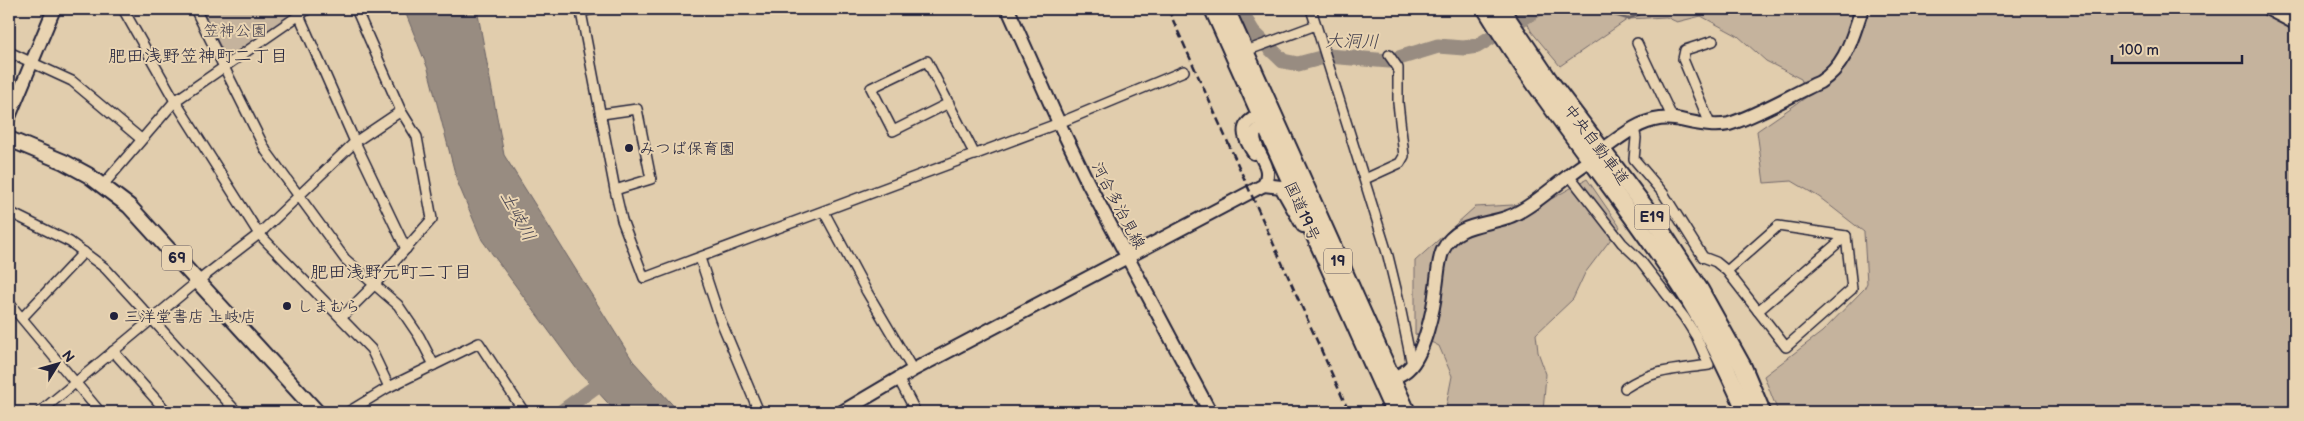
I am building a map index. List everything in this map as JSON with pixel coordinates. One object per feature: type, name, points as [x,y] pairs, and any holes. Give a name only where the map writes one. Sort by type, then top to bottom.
[{"type":"highway","name":"国道19号","points":[[1213,9],[1265,115],[1387,381],[1394,412]]},
{"type":"highway","name":"国道19号","points":[[1226,9],[1253,49],[1265,115],[1323,255],[1387,381],[1407,412]]},
{"type":"highway","name":"中央自動車道","points":[[1486,9],[1512,38],[1651,215],[1700,290],[1743,367],[1762,412]]},
{"type":"highway","name":"中央自動車道","points":[[1501,9],[1512,38],[1554,113],[1680,285],[1724,363],[1746,412]]},
{"type":"main road","name":"69","points":[[9,139],[64,162],[103,185],[129,206],[318,412]]},
{"type":"street","points":[[9,117],[54,9]]},
{"type":"street","points":[[123,9],[175,101],[259,234],[371,349],[389,387]]},
{"type":"street","points":[[195,9],[266,151],[345,259],[398,305],[419,336],[434,365]]},
{"type":"street","points":[[103,185],[175,101],[308,9]]},
{"type":"street","points":[[341,318],[374,285],[432,219],[417,137],[401,111],[356,9]]},
{"type":"street","points":[[595,9],[581,12],[622,220],[644,278],[1059,123],[1184,71]]},
{"type":"street","name":"河合多治見線","points":[[1008,9],[1059,123],[1210,412]]},
{"type":"street","points":[[1311,9],[1365,179],[1398,297],[1412,366]]},
{"type":"street","points":[[1609,145],[1634,127],[1649,121],[1673,118],[1710,124],[1726,124],[1830,75],[1840,65],[1848,51],[1862,9]]},
{"type":"street","points":[[2268,9],[2295,23]]},
{"type":"street","points":[[299,15],[355,142],[406,249]]},
{"type":"street","points":[[1253,49],[1316,25]]},
{"type":"street","points":[[1710,124],[1683,59],[1685,50],[1713,41]]},
{"type":"street","points":[[1637,43],[1673,118]]},
{"type":"street","points":[[9,52],[72,81],[141,139]]},
{"type":"street","points":[[1365,179],[1400,163],[1404,156],[1398,103],[1398,68],[1392,59]]},
{"type":"street","points":[[949,103],[892,131],[871,88],[927,60],[949,103],[975,155]]},
{"type":"street","points":[[602,114],[637,109],[652,179],[615,190]]},
{"type":"street","points":[[40,412],[198,281],[259,234],[355,142],[401,111]]},
{"type":"street","points":[[1264,185],[1268,173],[1267,164],[1258,151],[1254,134],[1265,115]]},
{"type":"street","points":[[1250,191],[1262,178],[1262,173],[1256,155],[1244,136],[1243,129],[1246,123],[1265,115]]},
{"type":"street","points":[[1634,127],[1636,138],[1634,159],[1663,193],[1703,257],[1716,262],[1727,271],[1786,347],[1852,289],[1846,236]]},
{"type":"street","points":[[1387,381],[1412,366],[1427,334],[1440,262],[1443,250],[1450,239],[1460,230],[1472,225],[1510,217],[1583,165]]},
{"type":"street","points":[[1569,175],[1622,243],[1640,260],[1684,317],[1696,336],[1709,365],[1658,372],[1642,377],[1624,388]]},
{"type":"street","points":[[842,412],[912,370],[1264,185],[1281,186],[1323,255]]},
{"type":"street","points":[[9,212],[70,242],[105,268],[237,412]]},
{"type":"street","points":[[824,212],[912,370]]},
{"type":"street","points":[[1727,271],[1778,226],[1846,236]]},
{"type":"street","points":[[1758,310],[1846,236]]},
{"type":"street","points":[[22,318],[84,252]]},
{"type":"street","points":[[700,258],[720,319],[759,412]]},
{"type":"street","points":[[9,303],[100,412]]},
{"type":"street","points":[[348,412],[389,387],[479,343],[524,412]]},
{"type":"street","points":[[113,351],[167,412]]},
{"type":"street","points":[[898,378],[916,412]]},
{"type":"green space","name":"笠神公園","points":[[202,9],[302,9],[227,60]]},
{"type":"green space","points":[[1521,9],[2295,9],[2295,412],[1778,412],[1764,376],[1822,332],[1864,289],[1867,283],[1864,232],[1819,197],[1792,181],[1764,183],[1757,131],[1808,96],[1801,79],[1766,61],[1738,36],[1701,16],[1677,22],[1666,17],[1628,19],[1560,66],[1531,31]]},
{"type":"green space","points":[[1587,179],[1620,227],[1585,273],[1573,299],[1536,334],[1538,352],[1546,374],[1543,412],[1445,412],[1452,376],[1439,346],[1415,334],[1415,261],[1475,207],[1513,205],[1553,198]]},
{"type":"water","name":"土岐川","points":[[404,9],[477,9],[504,155],[633,361],[679,412],[616,412],[576,368],[482,240],[457,181],[428,69]]},
{"type":"waterway","name":"大洞川","points":[[1239,9],[1253,32],[1283,61],[1298,64],[1328,56],[1389,61],[1438,46],[1464,48],[1477,46],[1538,9]]},
{"type":"waterway","name":"大洞川","points":[[1594,9],[1628,19],[1652,9]]},
{"type":"waterway","points":[[561,412],[606,379]]},
{"type":"railway","points":[[1168,9],[1349,412]]},
{"type":"place","name":"みつば保育園","points":[[629,148]]},
{"type":"place","name":"しまむら","points":[[287,306]]},
{"type":"place","name":"三洋堂書店 土岐店","points":[[114,316]]},
{"type":"district","name":"肥田浅野笠神町二丁目","points":[[198,56]]},
{"type":"district","name":"肥田浅野元町二丁目","points":[[391,272]]}]
